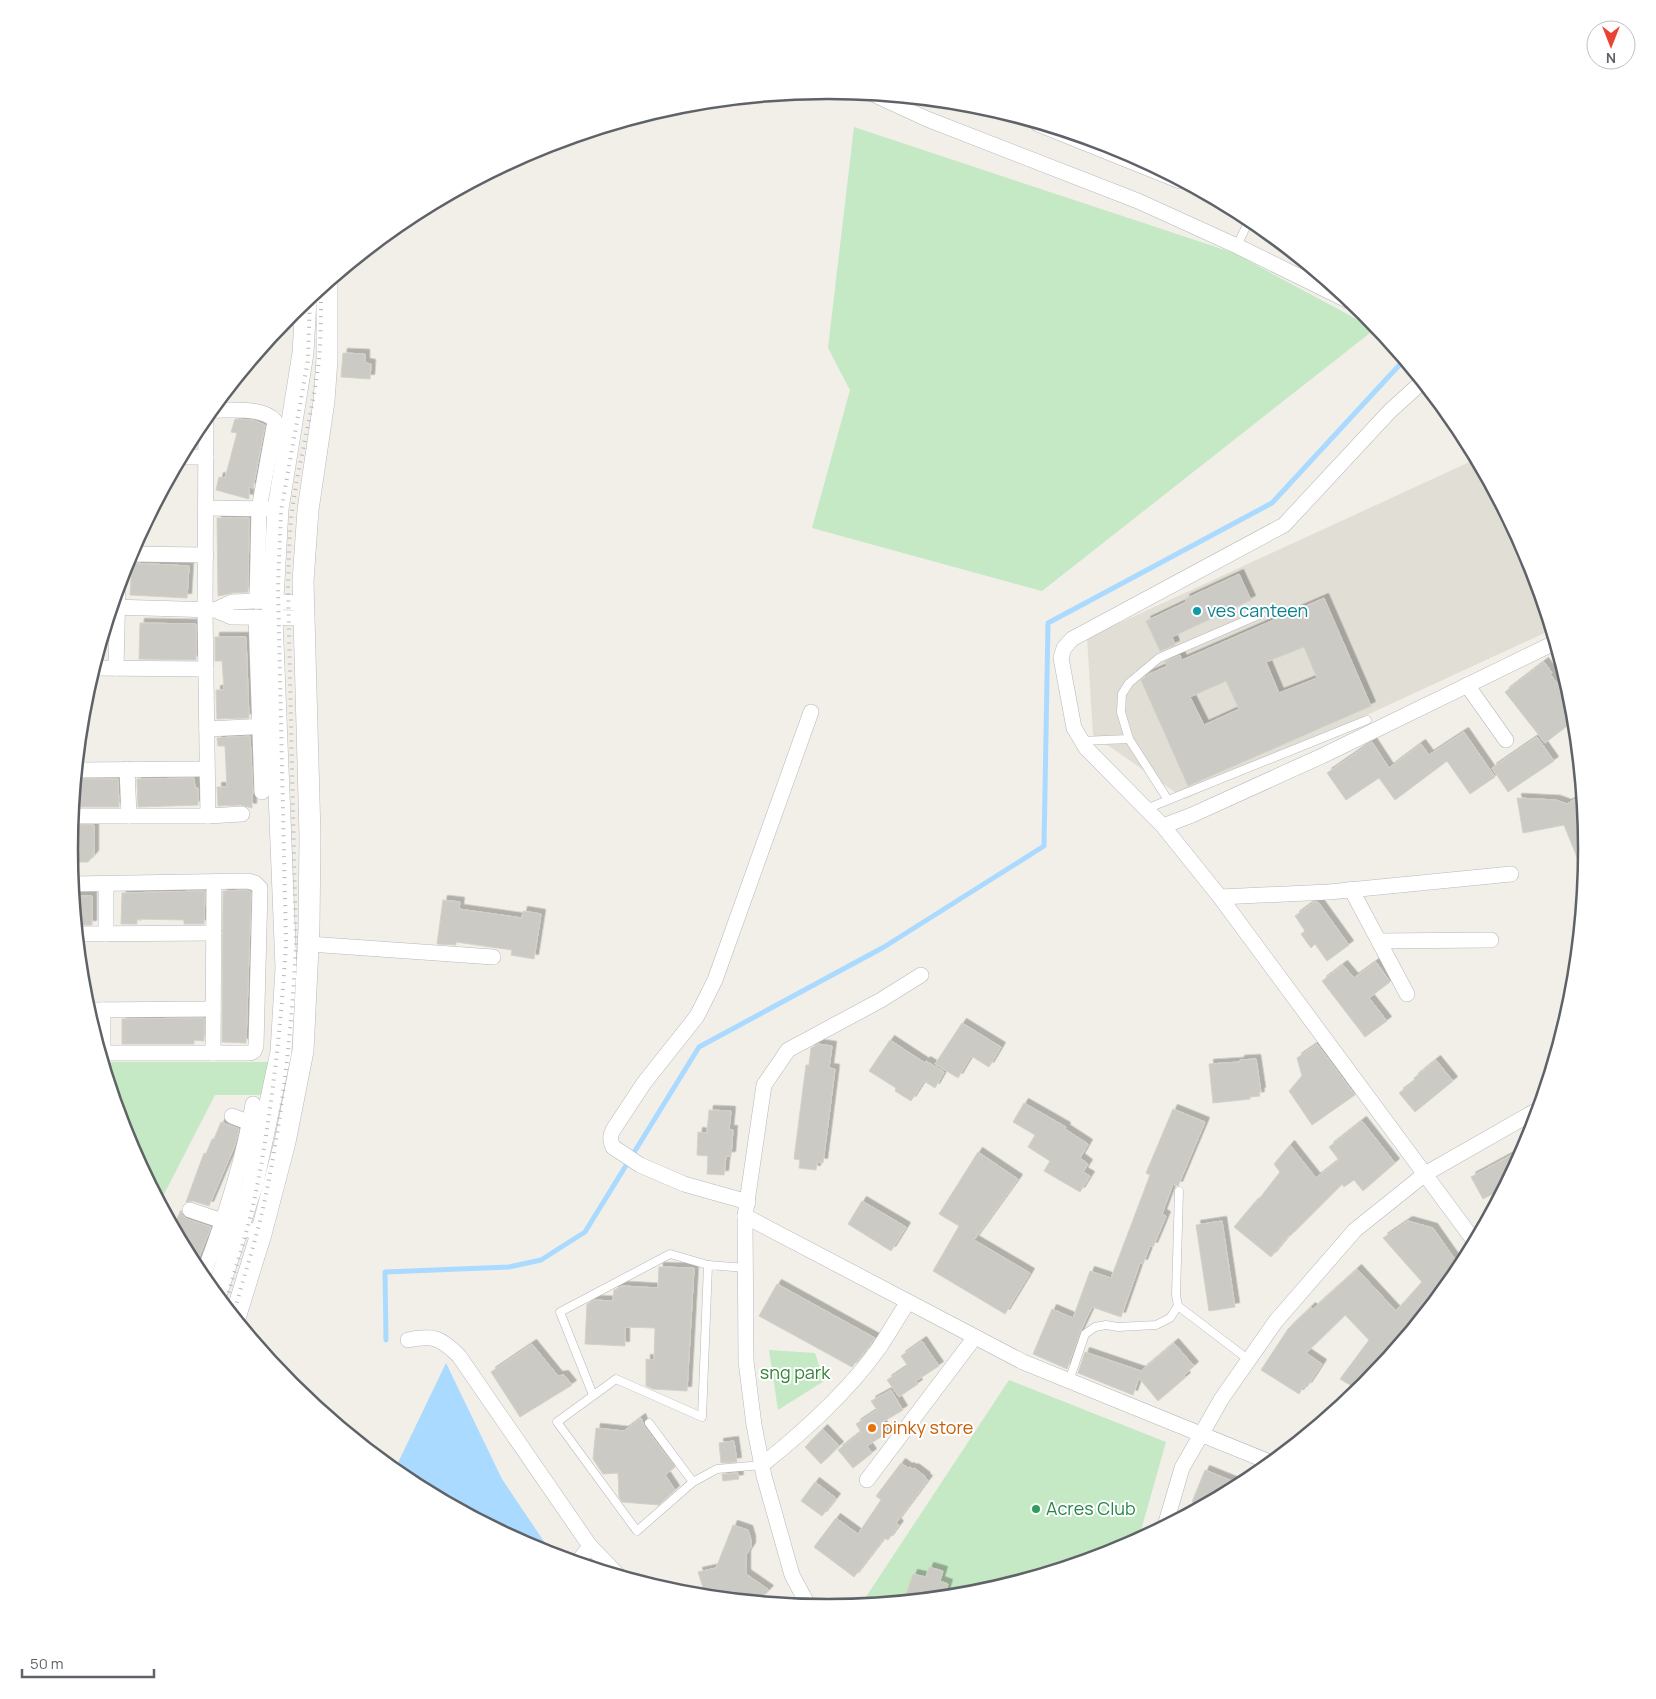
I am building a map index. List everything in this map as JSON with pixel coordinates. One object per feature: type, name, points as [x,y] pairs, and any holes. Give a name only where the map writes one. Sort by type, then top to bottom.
[{"type":"main road","points":[[238,1309],[286,1142],[303,1051],[309,944],[310,867],[303,581],[308,510],[324,402],[327,353],[327,291]]},
{"type":"main road","points":[[219,1286],[231,1224],[253,1183],[260,1129],[276,1078],[281,1052],[286,968],[279,806],[268,727],[264,609],[269,509],[303,353],[305,311]]},
{"type":"main road","points":[[303,353],[327,353]]},
{"type":"main road","points":[[279,806],[309,805]]},
{"type":"main road","points":[[282,868],[310,867]]},
{"type":"main road","points":[[276,1078],[298,1081]]},
{"type":"main road","points":[[260,1129],[286,1142]]},
{"type":"street","points":[[890,102],[927,119],[1138,201],[1237,246],[1330,292]]},
{"type":"street","points":[[1417,386],[1390,412],[1284,525],[1072,639],[1064,648],[1061,658],[1074,728],[1081,741],[1162,826],[1220,896],[1471,1236]]},
{"type":"street","points":[[206,508],[269,509],[275,421],[271,416],[260,411],[221,410]]},
{"type":"street","points":[[206,430],[206,555],[210,610],[206,669],[208,816]]},
{"type":"street","points":[[189,457],[206,457]]},
{"type":"street","points":[[139,554],[206,555]]},
{"type":"street","points":[[117,607],[210,610],[232,602],[264,609],[304,611]]},
{"type":"street","points":[[115,614],[116,668]]},
{"type":"street","points":[[1162,826],[1192,815],[1324,755],[1550,645]]},
{"type":"street","points":[[100,668],[206,669]]},
{"type":"street","points":[[1467,685],[1506,740]]},
{"type":"street","points":[[811,712],[715,980],[697,1016],[644,1083],[613,1130],[610,1142],[613,1147],[640,1165],[746,1209],[908,1302],[1023,1362],[1264,1460]]},
{"type":"street","points":[[207,730],[268,727],[262,792]]},
{"type":"street","points":[[127,769],[128,816]]},
{"type":"street","points":[[82,770],[207,769]]},
{"type":"street","points":[[79,816],[208,816],[242,814]]},
{"type":"street","points":[[1220,896],[1351,890],[1511,874]]},
{"type":"street","points":[[79,884],[248,881],[255,883],[260,888],[259,968],[256,1046],[254,1051],[250,1053],[106,1053]]},
{"type":"street","points":[[213,1053],[214,882]]},
{"type":"street","points":[[106,884],[106,934]]},
{"type":"street","points":[[1351,890],[1407,994]]},
{"type":"street","points":[[83,934],[214,933]]},
{"type":"street","points":[[1378,941],[1491,940]]},
{"type":"street","points":[[309,944],[493,958]]},
{"type":"street","points":[[259,968],[286,968]]},
{"type":"street","points":[[805,1599],[792,1575],[762,1465],[754,1425],[746,1361],[746,1209],[764,1085],[788,1050],[881,1000],[921,975]]},
{"type":"street","points":[[95,1010],[213,1009]]},
{"type":"street","points":[[102,1038],[103,1010]]},
{"type":"street","points":[[253,1104],[260,1129]]},
{"type":"street","points":[[1167,1519],[1182,1468],[1222,1398],[1276,1321],[1355,1230],[1425,1174],[1530,1114]]},
{"type":"street","points":[[232,1116],[260,1129]]},
{"type":"street","points":[[190,1210],[261,1234]]},
{"type":"street","points":[[207,1270],[231,1224]]},
{"type":"street","points":[[762,1465],[819,1416],[856,1376],[878,1349],[908,1302]]},
{"type":"street","points":[[408,1340],[422,1337],[436,1338],[449,1346],[459,1356],[590,1546],[610,1567]]},
{"type":"street","points":[[867,1480],[975,1337]]},
{"type":"street","points":[[581,1558],[590,1546]]},
{"type":"lane","points":[[1237,246],[1246,226]]},
{"type":"lane","points":[[1168,800],[1128,739],[1121,712],[1122,694],[1128,683],[1160,658],[1261,614]]},
{"type":"lane","points":[[1146,810],[1367,720]]},
{"type":"lane","points":[[1081,741],[1128,739]]},
{"type":"lane","points":[[1179,1191],[1176,1295],[1178,1306],[1249,1360]]},
{"type":"lane","points":[[593,1395],[560,1312],[670,1254],[708,1265],[746,1268]]},
{"type":"lane","points":[[708,1265],[702,1417],[616,1379],[557,1422],[637,1531],[693,1482],[717,1469],[762,1465]]},
{"type":"lane","points":[[1069,1381],[1085,1334],[1095,1327],[1106,1325],[1118,1327],[1156,1325],[1170,1318],[1178,1306]]},
{"type":"lane","points":[[649,1423],[693,1482]]},
{"type":"shaded area","points":[[1470,462],[1501,518],[1521,562],[1546,632],[1185,799],[1093,735],[1087,638]]},
{"type":"green space","points":[[854,127],[1234,253],[1361,322],[1371,332],[1042,591],[812,528],[850,390],[828,348]]},
{"type":"green space","points":[[108,1062],[270,1062],[261,1095],[215,1095],[163,1196],[135,1137],[117,1091]]},
{"type":"green space","name":"sng park","points":[[769,1350],[815,1353],[824,1381],[778,1410]]},
{"type":"green space","name":"Acres Club","points":[[1009,1380],[1166,1442],[1141,1532],[1069,1560],[974,1586],[926,1594],[865,1598]]},
{"type":"water","points":[[446,1363],[502,1479],[544,1544],[496,1523],[411,1474],[397,1464]]},
{"type":"building","points":[[343,353],[365,354],[365,363],[371,364],[370,379],[341,377]]},
{"type":"building","points":[[235,419],[253,420],[265,425],[253,488],[249,487],[249,499],[216,490],[219,477],[225,478],[237,433],[231,432]]},
{"type":"building","points":[[217,518],[249,518],[248,592],[218,596]]},
{"type":"building","points":[[135,563],[189,566],[187,598],[130,595],[132,571]]},
{"type":"building","name":"ves canteen","points":[[1239,574],[1251,600],[1172,637],[1175,645],[1160,651],[1146,621],[1186,602],[1185,599]]},
{"type":"building","points":[[1324,598],[1371,706],[1188,786],[1141,680],[1167,666],[1165,661],[1180,655],[1182,660]],"holes":[[[1304,647],[1317,678],[1279,693],[1266,662]],[[1226,681],[1239,709],[1204,725],[1190,697]]]},
{"type":"building","points":[[140,623],[196,624],[196,660],[139,659]]},
{"type":"building","points":[[215,637],[246,637],[249,718],[217,719],[216,690],[224,690],[222,661],[215,661]]},
{"type":"building","points":[[1544,662],[1560,688],[1568,726],[1545,743],[1505,692]]},
{"type":"building","points":[[1464,732],[1495,777],[1470,794],[1447,761],[1395,800],[1379,778],[1346,800],[1327,773],[1372,742],[1389,768],[1421,744],[1429,755]]},
{"type":"building","points":[[250,736],[252,808],[241,805],[218,806],[217,787],[227,787],[225,746],[218,746],[217,738]]},
{"type":"building","points":[[1537,737],[1554,761],[1508,792],[1492,768]]},
{"type":"building","points":[[194,778],[195,788],[198,788],[198,805],[138,807],[137,779]]},
{"type":"building","points":[[81,779],[118,779],[119,807],[79,807]]},
{"type":"building","points":[[1517,798],[1556,800],[1567,804],[1577,798],[1578,859],[1564,825],[1523,833]]},
{"type":"building","points":[[78,825],[94,825],[94,855],[88,862],[78,862]]},
{"type":"building","points":[[247,890],[251,892],[246,1043],[222,1042],[223,891]]},
{"type":"building","points":[[205,891],[204,924],[184,924],[184,920],[137,919],[137,924],[121,924],[122,893]]},
{"type":"building","points":[[79,896],[92,896],[92,925],[82,925]]},
{"type":"building","points":[[443,900],[460,902],[459,909],[522,918],[523,911],[541,914],[534,959],[511,955],[512,950],[456,942],[456,945],[437,944]]},
{"type":"building","points":[[1314,902],[1318,902],[1349,945],[1327,961],[1315,944],[1311,948],[1301,934],[1305,931],[1295,916]]},
{"type":"building","points":[[1376,962],[1390,982],[1369,998],[1387,1021],[1365,1037],[1322,981],[1343,965],[1354,978]]},
{"type":"building","points":[[204,1018],[204,1041],[194,1040],[194,1044],[122,1044],[122,1019]]},
{"type":"building","points":[[962,1023],[1001,1047],[989,1067],[971,1056],[958,1078],[935,1064]]},
{"type":"building","points":[[890,1040],[925,1063],[926,1061],[944,1072],[935,1088],[924,1081],[911,1101],[895,1091],[896,1088],[869,1071]]},
{"type":"building","points":[[818,1044],[832,1046],[829,1068],[835,1069],[823,1163],[817,1162],[816,1170],[799,1168],[800,1160],[794,1159],[806,1065],[809,1065],[811,1048]]},
{"type":"building","points":[[1317,1044],[1355,1095],[1312,1125],[1289,1091],[1302,1076],[1297,1058]]},
{"type":"building","points":[[1256,1059],[1260,1096],[1213,1103],[1209,1064]]},
{"type":"building","points":[[1436,1060],[1453,1081],[1415,1112],[1399,1093],[1415,1081],[1414,1078]]},
{"type":"building","points":[[1024,1103],[1066,1127],[1065,1129],[1088,1144],[1080,1158],[1088,1164],[1083,1172],[1090,1176],[1080,1192],[1044,1171],[1050,1161],[1028,1147],[1035,1135],[1013,1122]]},
{"type":"building","points":[[1173,1109],[1205,1122],[1178,1186],[1173,1184],[1162,1214],[1166,1216],[1153,1247],[1150,1246],[1143,1264],[1140,1263],[1121,1317],[1092,1307],[1080,1332],[1067,1369],[1033,1354],[1052,1309],[1073,1318],[1090,1271],[1111,1278],[1150,1175],[1146,1173]]},
{"type":"building","points":[[709,1110],[731,1111],[729,1130],[733,1130],[731,1156],[726,1156],[724,1175],[707,1174],[708,1156],[697,1155],[698,1132],[707,1133]]},
{"type":"building","points":[[1362,1121],[1395,1163],[1363,1191],[1354,1180],[1344,1187],[1342,1184],[1289,1235],[1271,1257],[1234,1227],[1280,1172],[1274,1164],[1290,1145],[1316,1178],[1339,1160],[1329,1147]]},
{"type":"building","points":[[221,1122],[239,1129],[235,1145],[209,1206],[193,1201],[186,1202],[204,1153],[206,1154]]},
{"type":"building","points":[[978,1152],[1018,1179],[974,1240],[1030,1273],[1005,1314],[933,1271],[959,1226],[939,1214]]},
{"type":"building","points":[[1513,1154],[1495,1193],[1483,1199],[1471,1177]]},
{"type":"building","points":[[862,1201],[906,1227],[891,1251],[848,1224]]},
{"type":"building","points":[[181,1210],[183,1216],[187,1219],[211,1227],[199,1258],[178,1225],[176,1221]]},
{"type":"building","points":[[1222,1221],[1235,1307],[1209,1311],[1196,1225]]},
{"type":"building","points":[[1408,1221],[1433,1228],[1456,1260],[1423,1306],[1359,1380],[1352,1386],[1340,1379],[1369,1340],[1345,1315],[1306,1353],[1322,1364],[1307,1387],[1304,1386],[1299,1394],[1261,1370],[1288,1329],[1311,1307],[1313,1309],[1357,1269],[1396,1311],[1422,1282],[1383,1238]]},
{"type":"building","points":[[659,1267],[694,1268],[687,1391],[653,1389],[646,1386],[646,1359],[654,1360],[655,1328],[625,1327],[625,1346],[585,1344],[587,1304],[594,1300],[613,1301],[614,1290],[622,1286],[658,1288]]},
{"type":"building","points":[[777,1284],[875,1338],[852,1367],[759,1316]]},
{"type":"building","points":[[922,1341],[939,1366],[916,1381],[918,1384],[899,1397],[887,1380],[908,1366],[901,1356]]},
{"type":"building","points":[[1174,1343],[1194,1366],[1184,1375],[1186,1377],[1158,1401],[1139,1378],[1133,1395],[1078,1373],[1085,1352],[1141,1371]]},
{"type":"building","points":[[532,1344],[558,1376],[564,1375],[572,1385],[520,1417],[491,1372]]},
{"type":"building","points":[[891,1390],[903,1410],[881,1423],[887,1433],[867,1446],[872,1453],[853,1468],[838,1450],[861,1432],[856,1424],[877,1410],[871,1401]]},
{"type":"building","points":[[641,1418],[644,1426],[675,1467],[665,1475],[675,1490],[659,1505],[622,1502],[619,1497],[618,1473],[603,1474],[593,1459],[596,1428],[624,1431]]},
{"type":"building","points":[[823,1429],[839,1446],[821,1464],[805,1447]]},
{"type":"building","points":[[734,1441],[737,1462],[721,1463],[719,1443]]},
{"type":"building","points":[[901,1463],[908,1468],[914,1468],[928,1480],[896,1523],[899,1525],[888,1540],[884,1538],[854,1577],[814,1547],[836,1518],[858,1534],[881,1500],[876,1496]]},
{"type":"building","points":[[1205,1470],[1233,1481],[1195,1503],[1192,1502]]},
{"type":"building","points":[[738,1473],[739,1479],[723,1481],[722,1474]]},
{"type":"building","points":[[815,1482],[836,1498],[822,1516],[801,1501]]},
{"type":"building","points":[[733,1525],[748,1530],[751,1547],[746,1555],[746,1574],[769,1590],[762,1597],[704,1590],[698,1572],[716,1568]]},
{"type":"building","points":[[929,1567],[943,1571],[940,1581],[948,1584],[946,1591],[906,1596],[913,1574],[926,1577]]},
{"type":"waterway","points":[[386,1340],[385,1272],[509,1267],[541,1260],[585,1232],[699,1047],[884,947],[1044,846],[1048,623],[1272,503],[1400,365]]},
{"type":"railway","points":[[235,1309],[259,1225],[272,1163],[286,1070],[292,1007],[296,945],[288,587],[289,549],[295,492],[319,360],[321,296]]},
{"type":"railway","points":[[227,1298],[256,1192],[262,1161],[275,1069],[281,1006],[286,944],[278,587],[281,511],[308,360],[310,307]]},
{"type":"place","name":"ves canteen","points":[[1197,611]]},
{"type":"place","name":"pinky store","points":[[872,1428]]},
{"type":"place","name":"Acres Club","points":[[1036,1509]]}]
